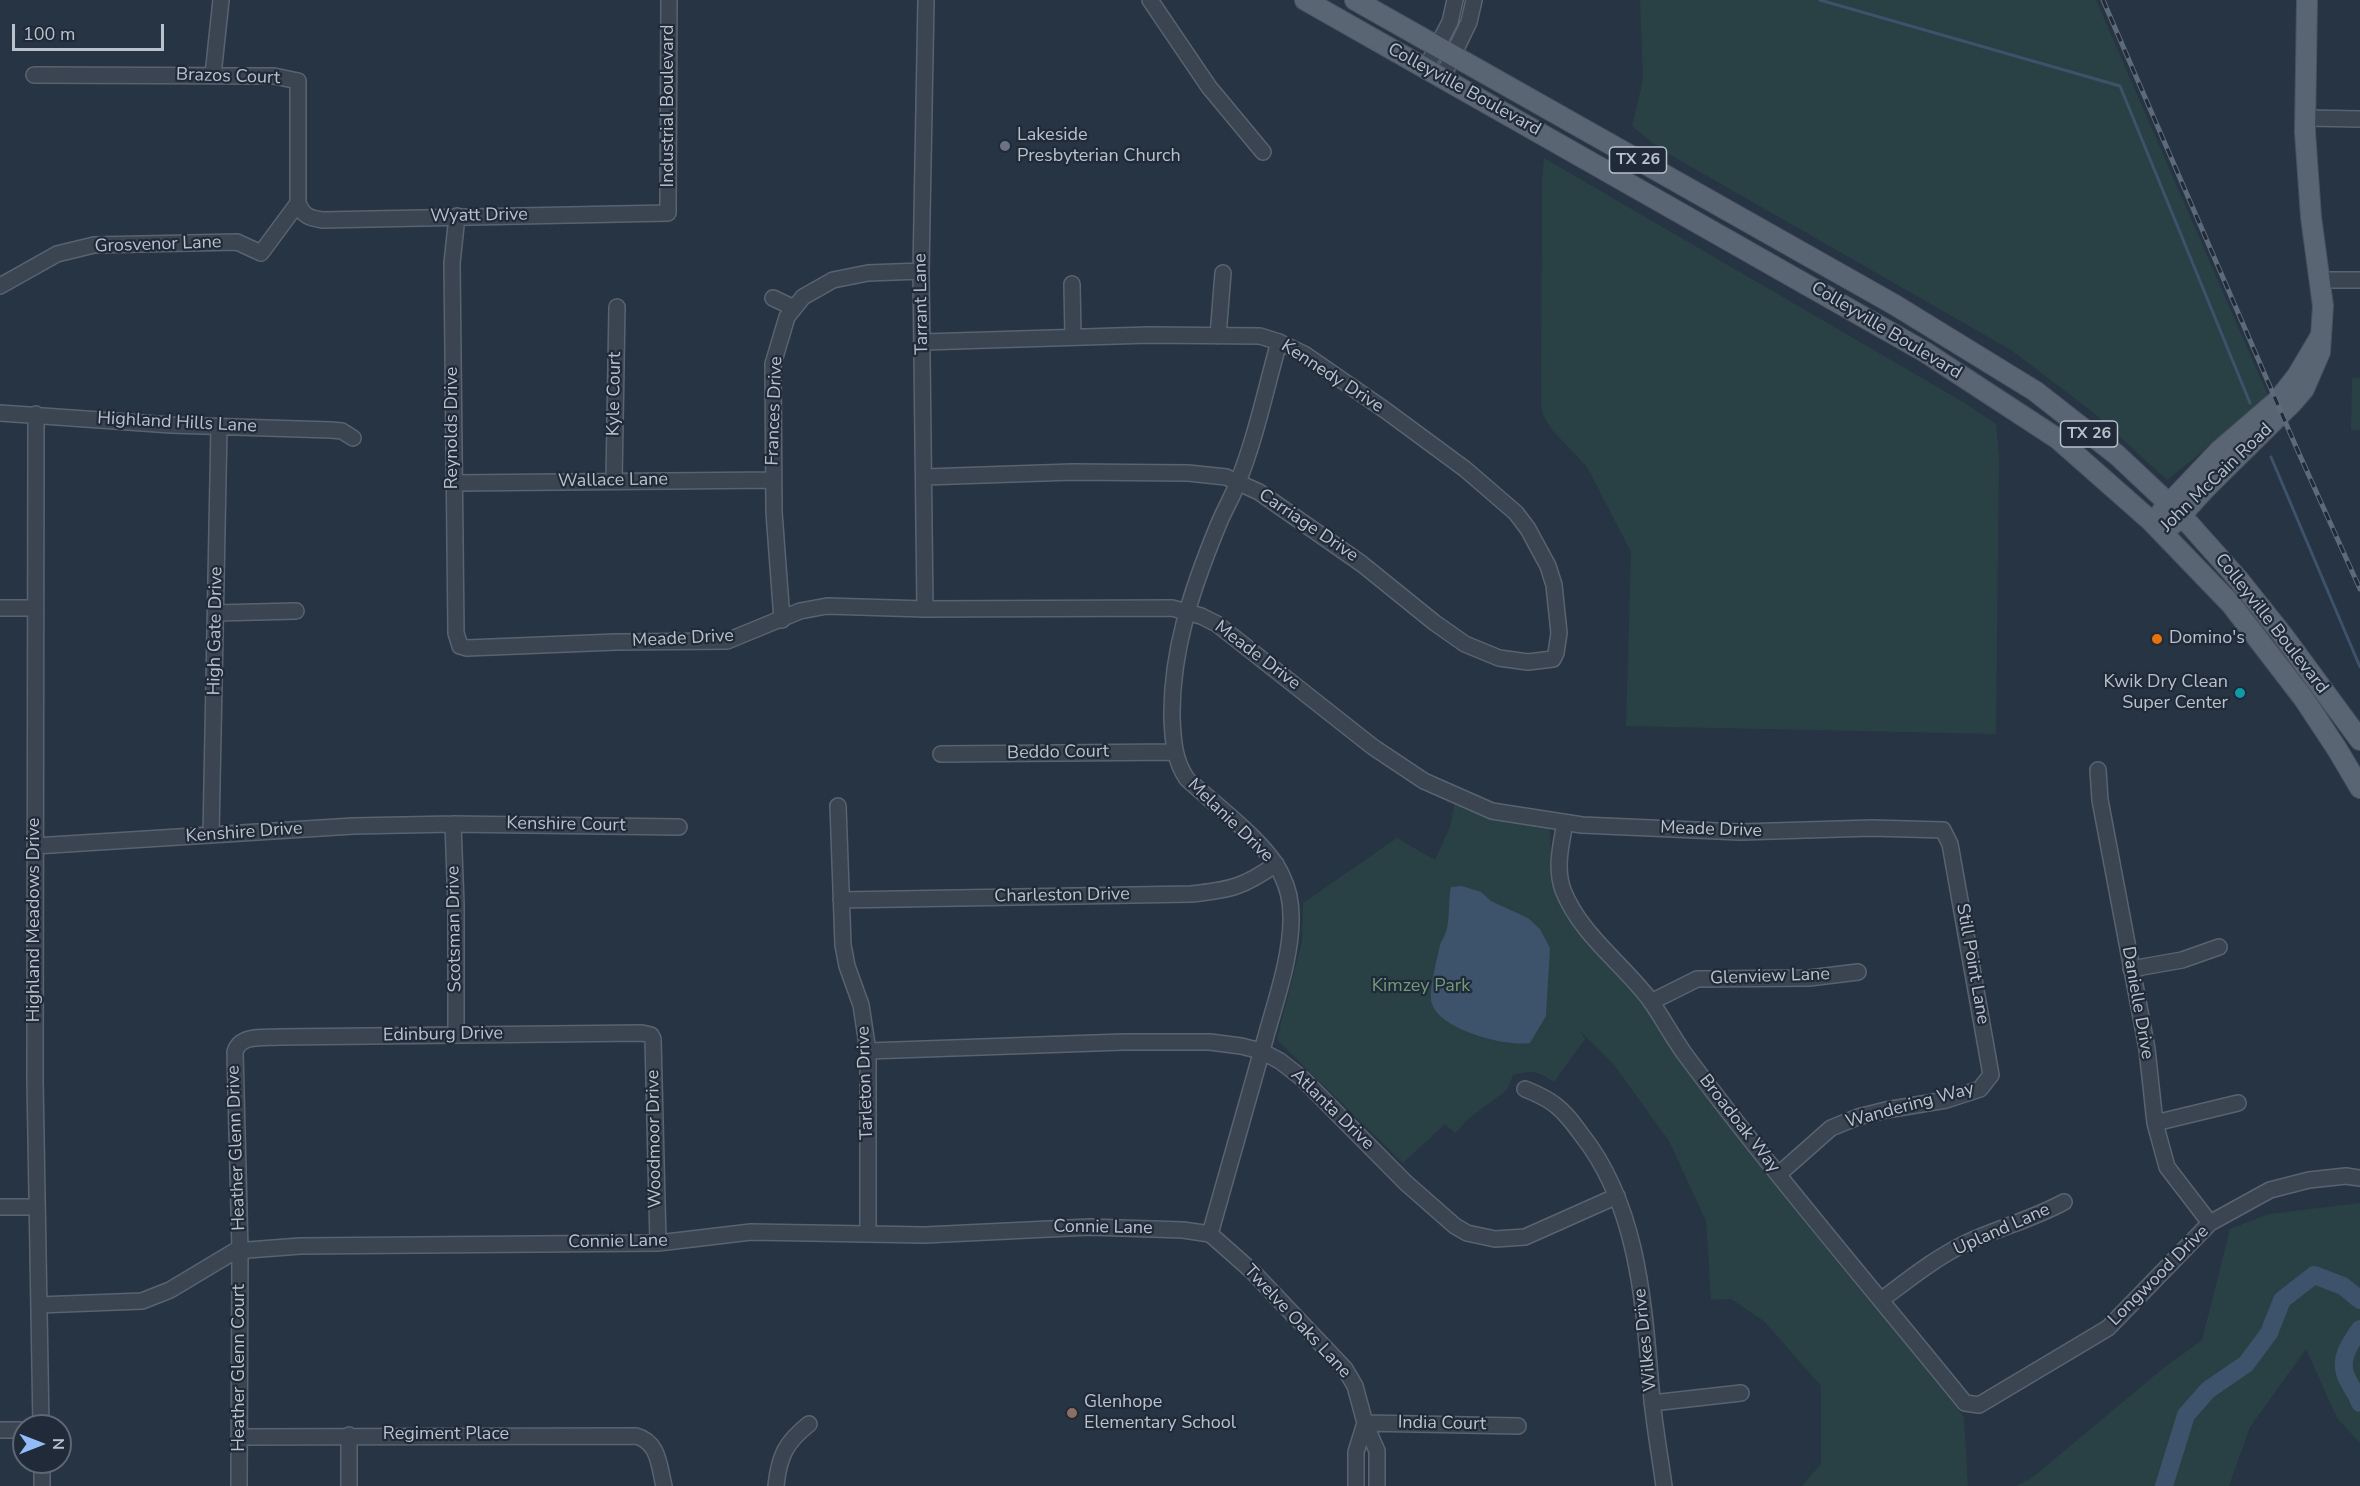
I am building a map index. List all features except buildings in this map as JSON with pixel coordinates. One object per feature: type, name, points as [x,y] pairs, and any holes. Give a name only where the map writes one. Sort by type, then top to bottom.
[{"type":"main road","name":"Colleyville Boulevard","points":[[1305,0],[1760,257],[1924,352],[2025,416],[2091,467],[2157,528],[2231,604],[2304,699],[2360,788]]},
{"type":"main road","name":"Colleyville Boulevard","points":[[1355,0],[1895,305],[2035,391],[2117,455],[2176,509],[2239,580],[2295,651],[2360,740]]},
{"type":"main road","name":"John McCain Road","points":[[2157,528],[2176,509],[2205,489],[2282,414],[2304,389],[2320,351],[2323,306],[2310,206],[2306,118],[2307,0]]},
{"type":"main road","points":[[1760,257],[1772,237]]},
{"type":"street","points":[[213,75],[221,0]]},
{"type":"street","name":"Industrial Boulevard","points":[[668,213],[669,0]]},
{"type":"street","name":"Tarrant Lane","points":[[925,609],[921,271],[926,0]]},
{"type":"street","points":[[1150,0],[1209,87],[1263,152]]},
{"type":"street","points":[[1445,51],[1455,0]]},
{"type":"street","points":[[1434,73],[1445,51],[1469,22],[1474,0]]},
{"type":"street","name":"Brazos Court","points":[[34,75],[274,76],[298,81],[298,203]]},
{"type":"street","points":[[2306,118],[2360,119]]},
{"type":"street","name":"Wyatt Drive","points":[[298,203],[302,213],[309,218],[323,220],[668,213]]},
{"type":"street","name":"Grosvenor Lane","points":[[0,286],[57,254],[94,245],[237,242],[261,253],[298,203]]},
{"type":"street","name":"Reynolds Drive","points":[[457,216],[452,263],[457,641]]},
{"type":"street","name":"Frances Drive","points":[[782,620],[773,480],[773,364],[783,327],[787,317],[803,297],[832,280],[868,273],[921,271]]},
{"type":"street","points":[[1218,336],[1222,273]]},
{"type":"street","points":[[2320,279],[2360,280]]},
{"type":"street","points":[[1072,284],[1073,337]]},
{"type":"street","points":[[773,298],[794,308]]},
{"type":"street","name":"Kyle Court","points":[[614,481],[617,308]]},
{"type":"street","name":"Kennedy Drive","points":[[923,342],[1073,337],[1218,336],[1260,336],[1279,342],[1304,354],[1465,469],[1516,513],[1541,553]]},
{"type":"street","name":"Melanie Drive","points":[[1210,1234],[1262,1051],[1288,946],[1291,917],[1289,896],[1283,876],[1276,864],[1259,844],[1186,779],[1179,768],[1175,752],[1172,694],[1177,648],[1186,611],[1217,527],[1239,482],[1279,342]]},
{"type":"street","name":"Highland Hills Lane","points":[[0,413],[219,427],[331,430],[342,432],[352,438]]},
{"type":"street","name":"Highland Meadows Drive","points":[[36,414],[35,846],[41,1414]]},
{"type":"street","name":"High Gate Drive","points":[[211,835],[219,427]]},
{"type":"street","name":"Carriage Drive","points":[[924,477],[1071,472],[1188,472],[1226,477],[1259,492],[1362,564],[1435,623],[1465,644],[1499,658],[1528,662],[1553,659],[1559,633],[1554,585],[1541,553]]},
{"type":"street","name":"Wallace Lane","points":[[454,483],[773,480]]},
{"type":"street","name":"Meade Drive","points":[[457,641],[460,646],[466,648],[616,642],[727,641],[800,611],[827,606],[925,609],[1172,608],[1201,616],[1226,630],[1373,747],[1424,781],[1492,811],[1564,823],[1740,832],[1932,828],[1943,830],[1950,844]]},
{"type":"street","points":[[0,608],[35,608]]},
{"type":"street","points":[[216,613],[296,611]]},
{"type":"street","name":"Beddo Court","points":[[941,754],[1175,752]]},
{"type":"street","name":"Danielle Drive","points":[[2098,770],[2100,800],[2147,1048],[2155,1123],[2167,1167],[2210,1223]]},
{"type":"street","name":"Tarleton Drive","points":[[838,806],[843,945],[847,966],[861,1005],[868,1051],[868,1233]]},
{"type":"street","name":"Broadoak Way","points":[[1564,823],[1559,854],[1559,872],[1562,888],[1573,911],[1651,1002],[1683,1051],[1779,1174],[1968,1404]]},
{"type":"street","name":"Kenshire Drive","points":[[35,846],[352,826],[453,824]]},
{"type":"street","name":"Kenshire Court","points":[[453,824],[679,827]]},
{"type":"street","name":"Scotsman Drive","points":[[453,824],[456,905],[456,1035]]},
{"type":"street","name":"Still Point Lane","points":[[1950,844],[1991,1069],[1987,1083]]},
{"type":"street","name":"Charleston Drive","points":[[841,900],[1191,894],[1239,887],[1254,880],[1276,864]]},
{"type":"street","points":[[2131,969],[2182,960],[2218,946]]},
{"type":"street","name":"Glenview Lane","points":[[1651,1002],[1697,980],[1809,978],[1858,972]]},
{"type":"street","name":"Edinburg Drive","points":[[237,1046],[249,1039],[279,1037],[651,1035]]},
{"type":"street","name":"Woodmoor Drive","points":[[651,1035],[653,1039],[658,1243]]},
{"type":"street","name":"Atlanta Drive","points":[[868,1051],[1123,1042],[1210,1042],[1262,1051],[1280,1061],[1303,1079],[1406,1183],[1455,1227],[1467,1233],[1495,1239],[1525,1237],[1617,1196]]},
{"type":"street","name":"Heather Glenn Drive","points":[[237,1046],[235,1052],[240,1250]]},
{"type":"street","name":"Wandering Way","points":[[1779,1174],[1831,1128],[1858,1117],[1886,1110],[1946,1100],[1980,1089],[1987,1083]]},
{"type":"street","name":"Wilkes Drive","points":[[1526,1089],[1552,1102],[1563,1111],[1591,1146],[1617,1196],[1636,1258],[1664,1486]]},
{"type":"street","points":[[2155,1123],[2238,1104]]},
{"type":"street","name":"Longwood Drive","points":[[1968,1404],[1979,1405],[2108,1328],[2210,1223],[2270,1190],[2309,1180],[2346,1176],[2360,1178]]},
{"type":"street","name":"Upland Lane","points":[[1881,1300],[1940,1258],[1966,1243],[2042,1214],[2064,1202]]},
{"type":"street","points":[[0,1207],[38,1207]]},
{"type":"street","name":"Connie Lane","points":[[39,1305],[142,1301],[170,1290],[224,1256],[240,1250],[300,1246],[658,1243],[751,1232],[924,1235],[1090,1227],[1183,1230],[1210,1234]]},
{"type":"street","name":"Twelve Oaks Lane","points":[[1210,1234],[1253,1272],[1345,1369],[1355,1386],[1365,1423],[1377,1451],[1377,1486]]},
{"type":"street","name":"Heather Glenn Court","points":[[239,1486],[240,1250]]},
{"type":"street","points":[[1652,1403],[1741,1393]]},
{"type":"street","points":[[1356,1486],[1356,1452],[1365,1423]]},
{"type":"street","name":"India Court","points":[[1365,1423],[1518,1426]]},
{"type":"street","points":[[776,1486],[783,1452],[792,1437],[809,1425]]},
{"type":"street","points":[[349,1435],[349,1486]]},
{"type":"street","name":"Regiment Place","points":[[239,1437],[636,1436],[651,1442],[657,1453],[664,1486]]},
{"type":"green space","points":[[1640,0],[2096,0],[2269,398],[2167,480],[2094,413],[2011,350],[1660,149],[1632,126],[1643,80]]},
{"type":"green space","points":[[1544,158],[1963,402],[1996,424],[1999,457],[1996,734],[1626,726],[1631,552],[1587,467],[1552,430],[1543,415],[1541,403]]},
{"type":"green space","points":[[2352,378],[2360,378],[2360,430],[2351,430]]},
{"type":"green space","name":"Kimzey Park","points":[[1455,801],[1550,827],[1551,859],[1563,908],[1624,971],[1805,1222],[1964,1417],[1968,1486],[1802,1486],[1821,1464],[1821,1386],[1764,1321],[1731,1299],[1711,1300],[1706,1221],[1669,1141],[1614,1065],[1580,1031],[1585,1039],[1554,1082],[1535,1073],[1525,1072],[1513,1075],[1507,1090],[1468,1119],[1455,1133],[1445,1124],[1403,1163],[1279,1042],[1277,1038],[1302,941],[1303,903],[1397,838],[1435,860],[1450,827]]},
{"type":"green space","points":[[2360,1203],[2360,1443],[2337,1418],[2306,1349],[2250,1427],[2229,1486],[2016,1486],[2033,1477],[2161,1370],[2202,1340],[2230,1229],[2269,1214]]},
{"type":"water","points":[[1462,886],[1481,892],[1491,901],[1528,918],[1540,929],[1550,948],[1546,1016],[1530,1043],[1519,1044],[1475,1035],[1447,1022],[1432,1004],[1432,984],[1440,945],[1447,928],[1451,887]]},
{"type":"waterway","points":[[1820,0],[2120,86],[2250,403]]},
{"type":"waterway","points":[[2271,457],[2360,667]]},
{"type":"waterway","points":[[2164,1486],[2186,1415],[2208,1390],[2246,1364],[2269,1333],[2282,1300],[2314,1275],[2343,1286],[2360,1300]]},
{"type":"waterway","points":[[2360,1329],[2347,1350],[2344,1361],[2346,1377],[2360,1403]]},
{"type":"railway","points":[[2103,0],[2360,589]]},
{"type":"place","name":"Lakeside Presbyterian Church","points":[[1005,146]]},
{"type":"place","name":"Domino's","points":[[2157,639]]},
{"type":"place","name":"Kwik Dry Clean Super Center","points":[[2240,693]]},
{"type":"place","name":"Glenhope Elementary School","points":[[1072,1413]]}]
